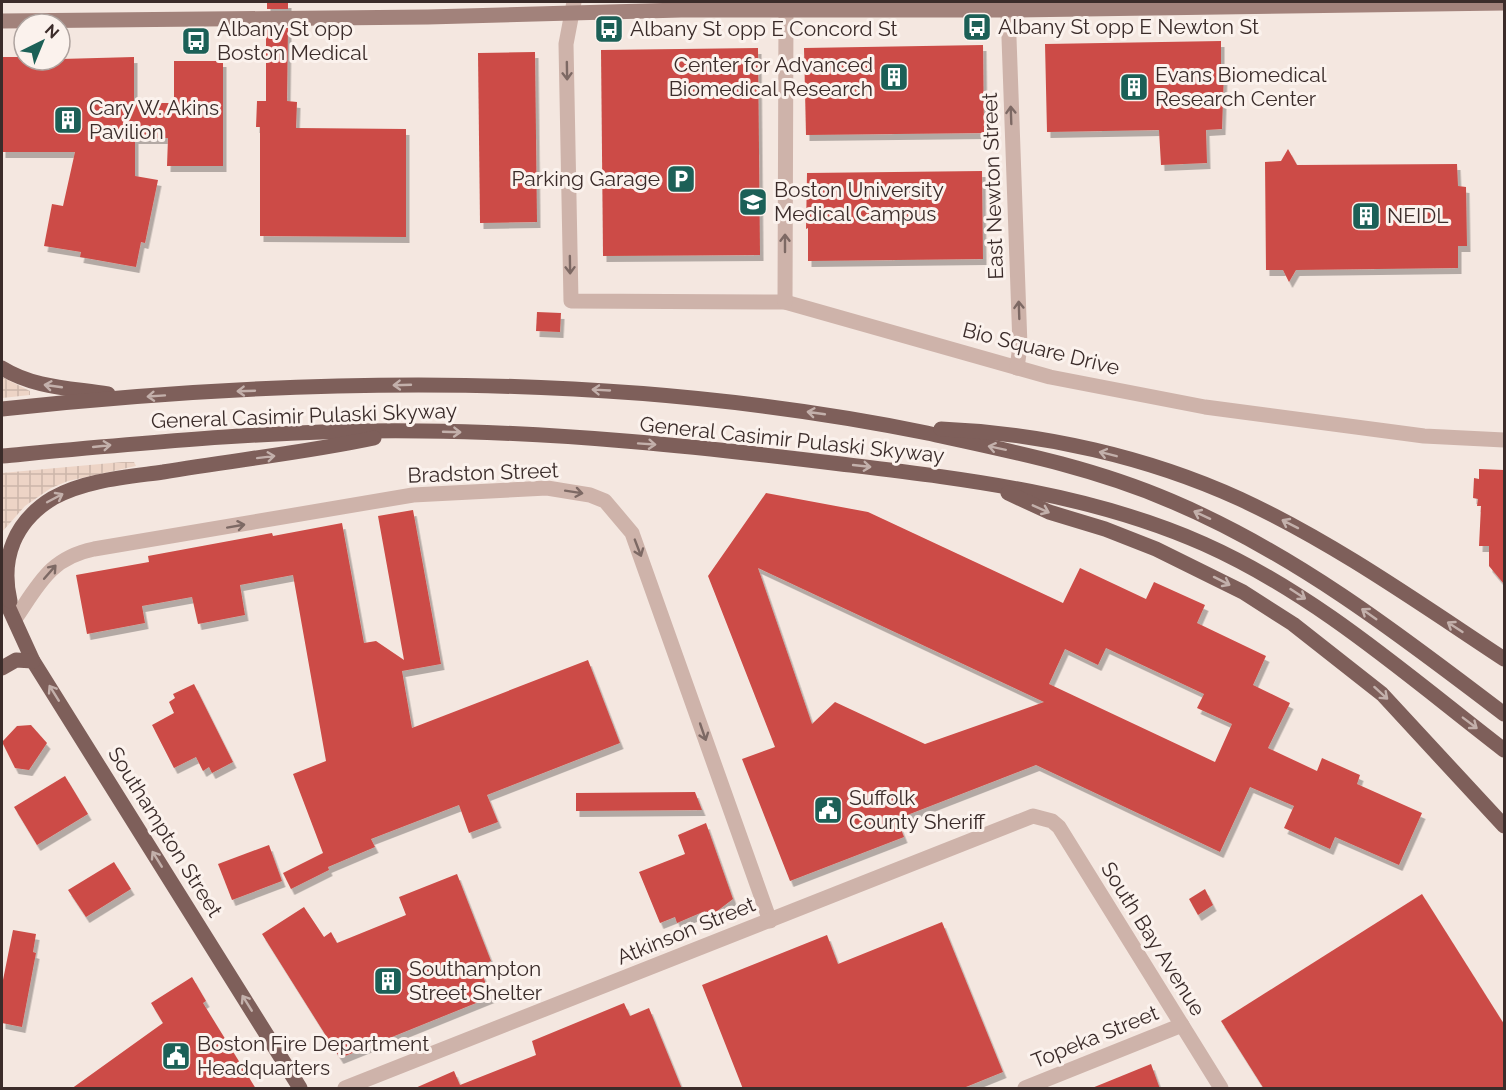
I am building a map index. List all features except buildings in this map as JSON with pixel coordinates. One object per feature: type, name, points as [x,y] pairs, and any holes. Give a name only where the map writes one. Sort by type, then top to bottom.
[{"type":"main road","points":[[2,21],[428,17],[573,7],[786,10],[1008,6],[1504,3]]},
{"type":"main road","points":[[2,368],[21,379],[40,385],[131,397]]},
{"type":"main road","name":"General Casimir Pulaski Skyway","points":[[2,409],[131,397],[389,385],[479,384],[687,397],[835,416],[894,427],[1072,465],[1179,504],[1297,565],[1504,714]]},
{"type":"main road","points":[[894,427],[979,430],[1052,442],[1144,464],[1209,487],[1303,531],[1504,658]]},
{"type":"main road","points":[[15,619],[6,590],[7,552],[20,526],[29,515],[55,497],[115,479],[318,450],[404,431]]},
{"type":"main road","name":"General Casimir Pulaski Skyway","points":[[2,456],[154,441],[304,433],[404,431],[493,434],[703,449],[922,473],[988,484],[1125,513],[1231,556],[1322,610],[1504,750]]},
{"type":"main road","points":[[988,484],[1049,512],[1105,529],[1156,549],[1243,592],[1293,624],[1382,694],[1504,826]]},
{"type":"main road","name":"Southampton Street","points":[[2,593],[33,661],[300,1089]]},
{"type":"main road","points":[[2,668],[16,660],[33,661]]},
{"type":"street","name":"East Newton Street","points":[[1008,6],[1020,345],[1017,368]]},
{"type":"street","name":"Bio Square Drive","points":[[573,7],[566,44],[571,301],[785,302],[1017,368],[1205,407],[1291,420],[1440,437],[1504,440]]},
{"type":"street","points":[[785,302],[786,10]]},
{"type":"street","name":"Bradston Street","points":[[15,619],[59,562],[75,553],[414,495],[547,488],[590,495],[605,501],[632,533],[770,921]]},
{"type":"street","name":"Atkinson Street","points":[[345,1089],[1024,818],[1042,817]]},
{"type":"street","name":"South Bay Avenue","points":[[1042,817],[1059,827],[1221,1089]]},
{"type":"street","name":"Topeka Street","points":[[1025,1089],[1182,1025]]},
{"type":"shaded area","points":[[2,377],[30,391],[30,395],[2,398]]},
{"type":"shaded area","points":[[134,462],[136,466],[68,481],[51,488],[25,506],[2,532],[2,473]]},
{"type":"place","name":"Albany St opp E Newton St","points":[[977,27]]},
{"type":"place","name":"Albany St opp E Concord St","points":[[609,29]]},
{"type":"place","name":"Albany St opp Boston Medical","points":[[196,41]]},
{"type":"place","name":"Center for Advanced Biomedical Research","points":[[894,77]]},
{"type":"place","name":"Evans Biomedical Research Center","points":[[1134,87]]},
{"type":"place","name":"Cary W. Akins Pavilion","points":[[68,120]]},
{"type":"place","name":"Parking Garage","points":[[681,179]]},
{"type":"place","name":"Boston University Medical Campus","points":[[753,202]]},
{"type":"place","name":"NEIDL","points":[[1366,216]]},
{"type":"place","name":"Suffolk County Sheriff","points":[[828,810]]},
{"type":"place","name":"Southampton Street Shelter","points":[[388,981]]},
{"type":"place","name":"Boston Fire Department Headquarters","points":[[176,1056]]}]
